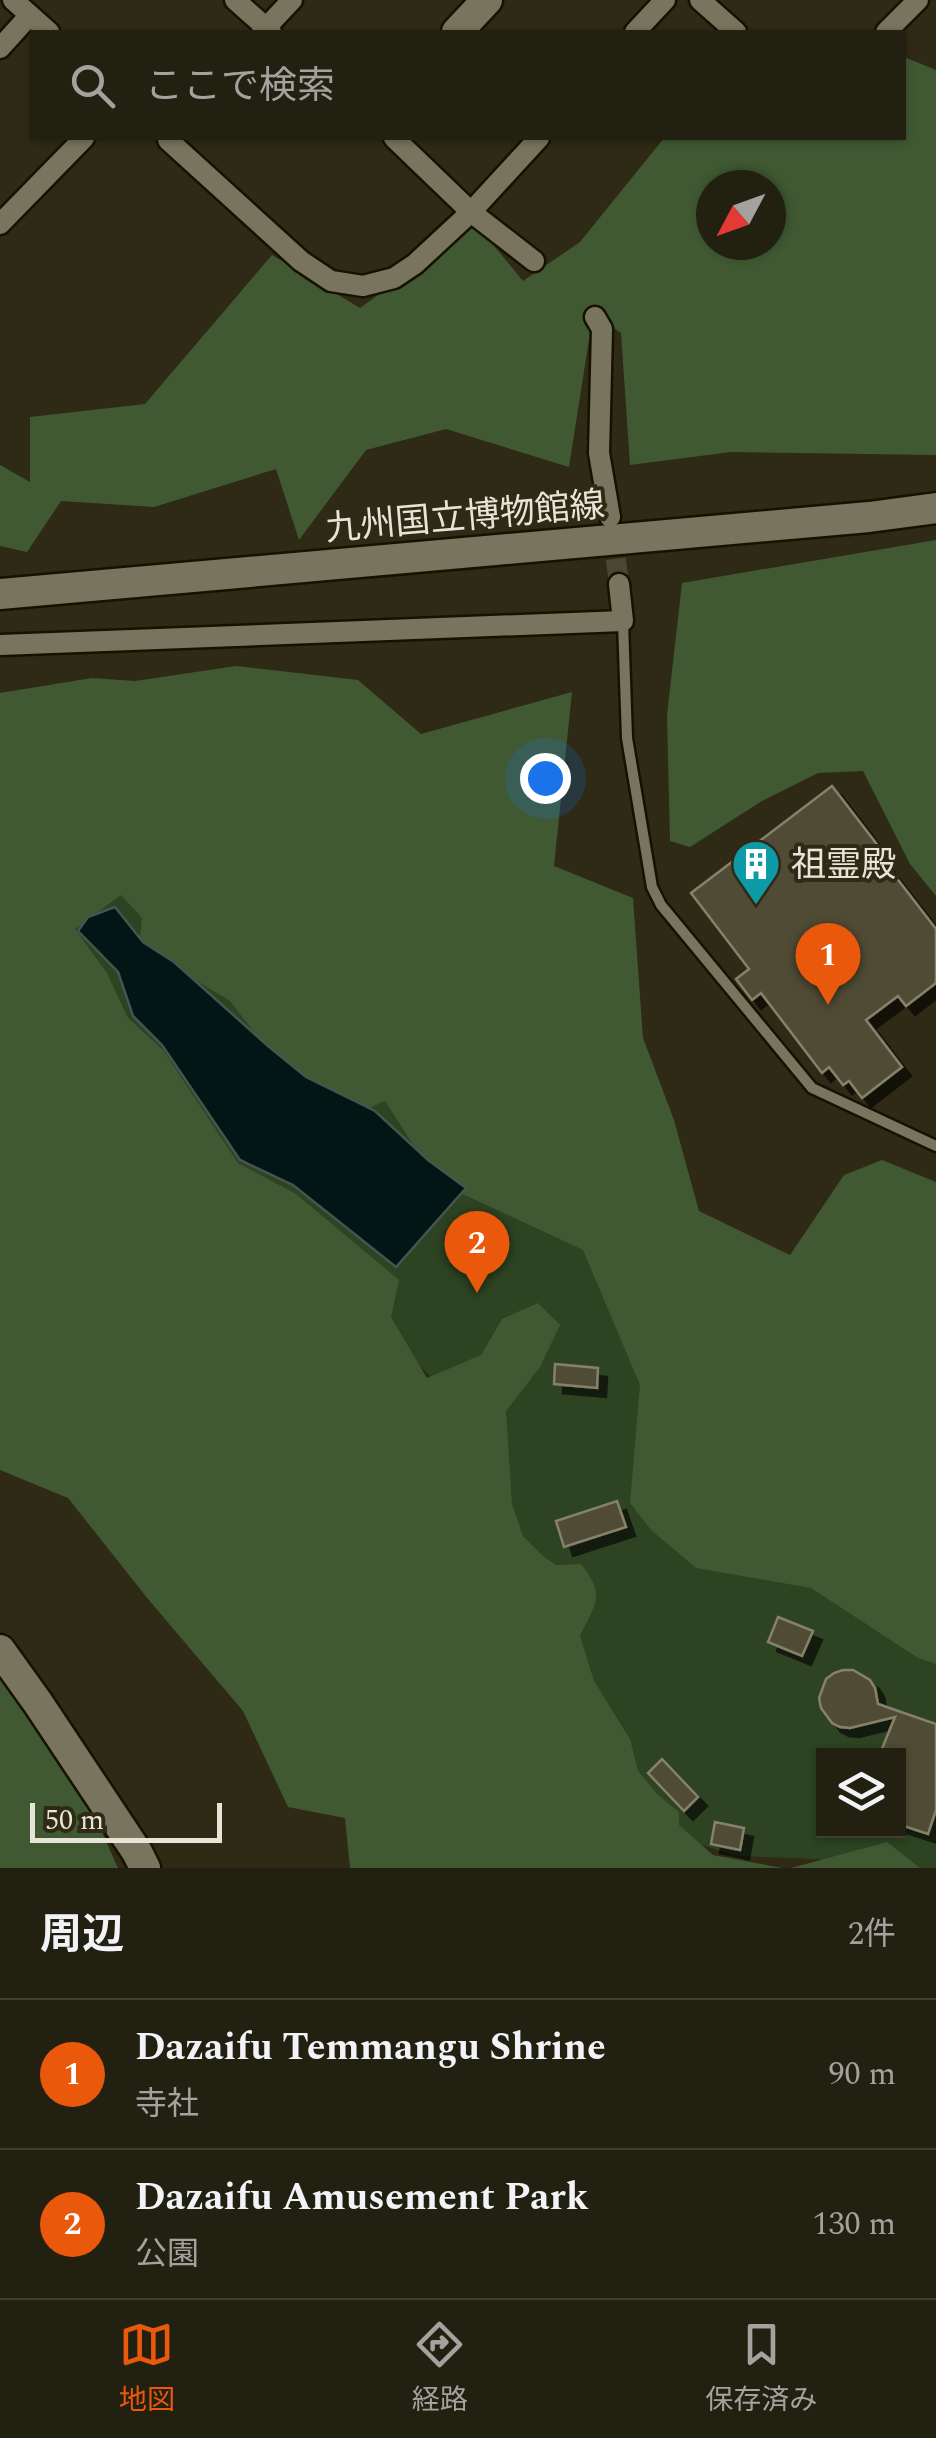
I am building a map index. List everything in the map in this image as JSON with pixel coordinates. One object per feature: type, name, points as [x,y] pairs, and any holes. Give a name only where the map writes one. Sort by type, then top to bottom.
[{"type":"main road","points":[[458,30],[487,0]]},
{"type":"main road","name":"九州国立博物館線","points":[[0,594],[936,508]]},
{"type":"main road","points":[[0,1650],[145,1868]]},
{"type":"street","points":[[13,0],[47,30]]},
{"type":"street","points":[[236,0],[265,30]]},
{"type":"street","points":[[267,30],[292,0]]},
{"type":"street","points":[[637,30],[665,0]]},
{"type":"street","points":[[700,0],[734,30]]},
{"type":"street","points":[[888,30],[918,0]]},
{"type":"street","points":[[0,48],[30,15]]},
{"type":"street","points":[[0,224],[82,140]]},
{"type":"street","points":[[170,140],[302,261],[332,281],[363,286],[394,278],[415,264],[471,212],[537,140]]},
{"type":"street","points":[[396,140],[471,212],[534,261]]},
{"type":"street","points":[[595,317],[602,329],[599,452],[610,517]]},
{"type":"street","points":[[0,645],[623,621],[619,584]]},
{"type":"lane","points":[[623,621],[627,738],[652,888],[661,905],[812,1088],[936,1146]]},
{"type":"green space","points":[[906,58],[936,70],[936,455],[731,452],[630,465],[621,333],[593,314],[569,467],[446,429],[366,450],[299,540],[276,469],[154,507],[61,501],[27,552],[0,546],[0,465],[30,482],[30,417],[145,404],[272,255],[360,308],[476,224],[523,281],[580,242],[662,140],[906,140]]},
{"type":"green space","points":[[936,540],[936,896],[910,864],[863,771],[818,773],[762,801],[690,847],[670,841],[667,715],[682,583]]},
{"type":"green space","points":[[236,666],[358,680],[421,734],[572,692],[554,866],[633,898],[643,1038],[674,1120],[699,1211],[790,1255],[844,1175],[882,1160],[936,1182],[936,1664],[918,1658],[811,1588],[696,1568],[651,1530],[630,1503],[640,1385],[583,1250],[437,1182],[385,1101],[360,1112],[283,1070],[230,1001],[139,946],[142,918],[121,895],[75,929],[107,973],[128,1018],[163,1050],[238,1163],[296,1194],[399,1280],[391,1317],[427,1378],[481,1355],[502,1319],[538,1303],[560,1325],[540,1367],[506,1411],[512,1504],[523,1536],[556,1565],[581,1564],[594,1584],[596,1599],[580,1636],[594,1681],[630,1739],[638,1771],[679,1812],[679,1825],[713,1855],[782,1868],[350,1868],[345,1818],[288,1807],[243,1711],[68,1498],[0,1470],[0,693],[92,678],[135,681]]},
{"type":"green space","points":[[135,848],[571,1218],[936,1629],[936,1868],[890,1862],[738,1856],[672,1836],[431,1377],[27,973]]},
{"type":"green space","points":[[0,1678],[68,1757],[118,1868],[0,1868]]},
{"type":"green space","points":[[887,1842],[920,1868],[791,1868]]},
{"type":"shaded area","points":[[115,907],[143,942],[174,962],[306,1077],[375,1111],[428,1160],[466,1188],[396,1267],[293,1185],[240,1160],[162,1045],[133,1016],[118,972],[78,931],[88,917]]},
{"type":"building","name":"祖霊殿","points":[[832,786],[936,929],[936,983],[906,1006],[898,996],[866,1020],[902,1067],[862,1098],[849,1081],[843,1085],[829,1067],[822,1073],[761,993],[752,1000],[736,979],[749,969],[691,893]]},
{"type":"building","points":[[555,1364],[598,1368],[597,1388],[554,1384]]},
{"type":"building","points":[[617,1501],[626,1527],[564,1547],[556,1521]]},
{"type":"building","points":[[778,1617],[813,1631],[802,1656],[768,1642]]},
{"type":"building","points":[[853,1670],[870,1680],[878,1704],[936,1724],[936,1810],[928,1834],[906,1827],[906,1748],[882,1748],[895,1717],[850,1728],[832,1723],[819,1698],[826,1679],[834,1673]]},
{"type":"building","points":[[662,1759],[698,1797],[684,1811],[648,1773]]},
{"type":"building","points":[[715,1822],[744,1828],[740,1850],[711,1844]]},
{"type":"tunnel","points":[[612,529],[619,584]]},
{"type":"place","name":"祖霊殿","points":[[756,906]]},
{"type":"place","name":"Dazaifu Temmangu Shrine","points":[[828,1005]]},
{"type":"place","name":"Dazaifu Amusement Park","points":[[477,1293]]}]
